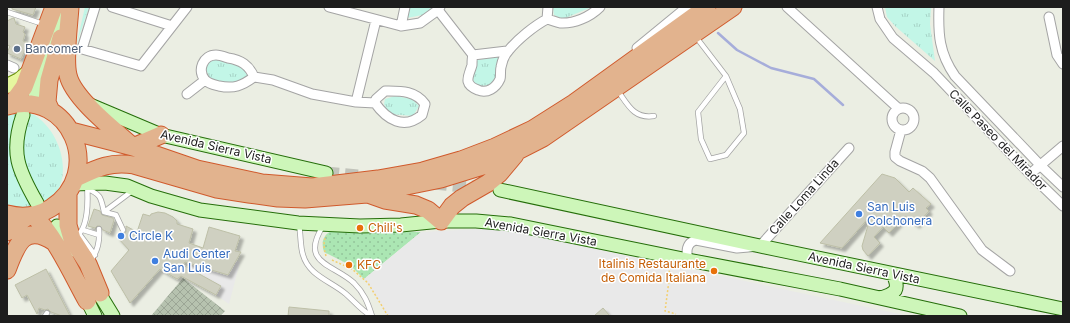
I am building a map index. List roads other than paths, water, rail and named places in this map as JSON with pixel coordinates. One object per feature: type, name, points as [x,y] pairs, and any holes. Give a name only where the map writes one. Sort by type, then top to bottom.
[{"type":"highway","points":[[17,111],[24,87],[55,7]]},
{"type":"highway","points":[[70,7],[67,74],[71,84],[87,104],[132,147]]},
{"type":"highway","points":[[51,111],[47,102],[49,80],[70,7]]},
{"type":"highway","points":[[7,214],[13,216],[35,209],[46,211],[107,165],[122,163],[134,165],[217,189],[249,194],[305,199],[367,194],[441,179],[496,162],[543,138],[707,7]]},
{"type":"highway","points":[[71,131],[132,147],[197,169],[262,183],[312,186],[378,179],[423,171],[461,160],[495,147],[533,128],[574,103],[608,86],[694,34],[733,7]]},
{"type":"highway","points":[[17,111],[24,104],[38,106],[51,111],[62,120],[71,131],[76,142],[78,154],[78,186],[66,236],[93,297]]},
{"type":"highway","points":[[132,147],[161,135]]},
{"type":"highway","points":[[367,194],[385,200],[416,205],[428,210],[441,221],[452,206],[462,198],[488,183],[499,174],[519,150]]},
{"type":"highway","points":[[7,232],[35,209]]},
{"type":"highway","points":[[35,209],[38,220],[66,236],[91,260],[93,297]]},
{"type":"highway","points":[[7,270],[17,246],[22,239],[28,235],[36,234],[46,236],[66,236]]},
{"type":"main road","points":[[7,86],[19,80],[31,70]]},
{"type":"street","points":[[55,7],[52,28],[33,95],[57,30],[70,7]]},
{"type":"street","points":[[95,7],[82,49],[141,66],[187,7]]},
{"type":"street","points":[[112,7],[172,26]]},
{"type":"street","points":[[329,7],[401,26],[420,23],[439,9],[472,55],[472,65],[467,80],[471,86],[486,92],[492,90],[500,79],[501,67],[507,51],[537,24],[547,19],[560,23],[573,22],[586,17],[600,7]]},
{"type":"street","points":[[401,26],[405,7]]},
{"type":"street","points":[[547,19],[548,7]]},
{"type":"street","points":[[608,86],[629,55],[687,7]]},
{"type":"street","points":[[787,7],[899,109]]},
{"type":"street","name":"Calle Paseo del Mirador","points":[[877,7],[880,19],[893,38],[934,73],[1030,174],[1063,206]]},
{"type":"street","name":"Calle Paseo del Mirador","points":[[939,7],[939,34],[946,64],[955,76],[1063,187]]},
{"type":"street","points":[[1050,17],[1057,54],[1063,64]]},
{"type":"street","points":[[356,102],[376,20]]},
{"type":"street","points":[[472,55],[507,51]]},
{"type":"street","points":[[254,78],[246,64],[237,60],[216,55],[208,57],[203,62],[201,71],[205,80],[214,85],[231,88],[245,84],[254,78],[273,80],[312,94],[356,102],[375,103]]},
{"type":"street","points":[[934,73],[946,64]]},
{"type":"street","points":[[187,94],[205,80]]},
{"type":"street","points":[[385,91],[402,91],[415,94],[425,104],[422,115],[418,118],[412,121],[398,122],[382,113],[375,103],[376,98],[385,91]]},
{"type":"street","name":"Avenida Sierra Vista","points":[[87,104],[161,135],[326,173]]},
{"type":"street","points":[[973,114],[983,105]]},
{"type":"street","points":[[899,109],[906,109],[909,110],[914,117],[914,121],[908,129],[901,130],[895,126],[892,119],[895,112],[899,109]]},
{"type":"street","points":[[17,111],[24,127],[22,155],[35,209]]},
{"type":"street","points":[[901,130],[895,157],[900,161],[922,171],[930,178],[982,250],[1010,271]]},
{"type":"street","points":[[1030,174],[1063,146]]},
{"type":"street","name":"Calle Loma Linda","points":[[760,246],[849,148]]},
{"type":"street","name":"Avenida Sierra Vista","points":[[78,186],[105,184],[127,186],[151,196],[200,210],[327,228],[441,221],[476,221],[511,224],[840,289],[960,316]]},
{"type":"street","name":"Avenida Sierra Vista","points":[[500,190],[1063,309]]},
{"type":"street","points":[[688,260],[686,250],[692,241],[696,240],[737,248],[760,246]]},
{"type":"street","points":[[881,298],[893,294],[897,288],[894,274]]},
{"type":"street","points":[[93,297],[95,316]]},
{"type":"street","points":[[93,297],[113,316]]},
{"type":"lane","points":[[9,11],[27,16],[48,25]]},
{"type":"lane","points":[[694,34],[726,76],[740,109],[744,133],[726,156],[710,159],[701,139],[698,112],[726,76]]},
{"type":"lane","points":[[608,86],[637,115],[646,117],[654,116]]},
{"type":"lane","points":[[78,186],[96,192],[101,198],[104,212]]},
{"type":"lane","points":[[104,212],[134,189]]},
{"type":"lane","points":[[104,212],[116,215],[123,230]]},
{"type":"lane","points":[[298,223],[303,256],[308,265],[314,272],[338,288],[360,309],[371,316]]},
{"type":"lane","points":[[327,228],[318,235],[315,243],[318,258],[323,263],[354,282],[362,291],[368,303],[371,316]]},
{"type":"lane","points":[[91,260],[98,249],[99,229]]},
{"type":"lane","points":[[66,236],[99,235]]},
{"type":"waterway","points":[[718,33],[737,50],[771,68],[814,79],[843,105]]},
{"type":"tunnel","points":[[326,173],[359,176]]},
{"type":"tunnel","points":[[434,183],[483,188]]},
{"type":"place","name":"Bancomer","points":[[17,49]]},
{"type":"place","name":"San Luis Colchonera","points":[[859,214]]},
{"type":"place","name":"Chili's","points":[[360,228]]},
{"type":"place","name":"Circle K","points":[[121,236]]},
{"type":"place","name":"Audi Center San Luis","points":[[155,261]]},
{"type":"place","name":"KFC","points":[[349,265]]},
{"type":"place","name":"Italinis Restaurante de Comida Italiana","points":[[714,271]]}]
